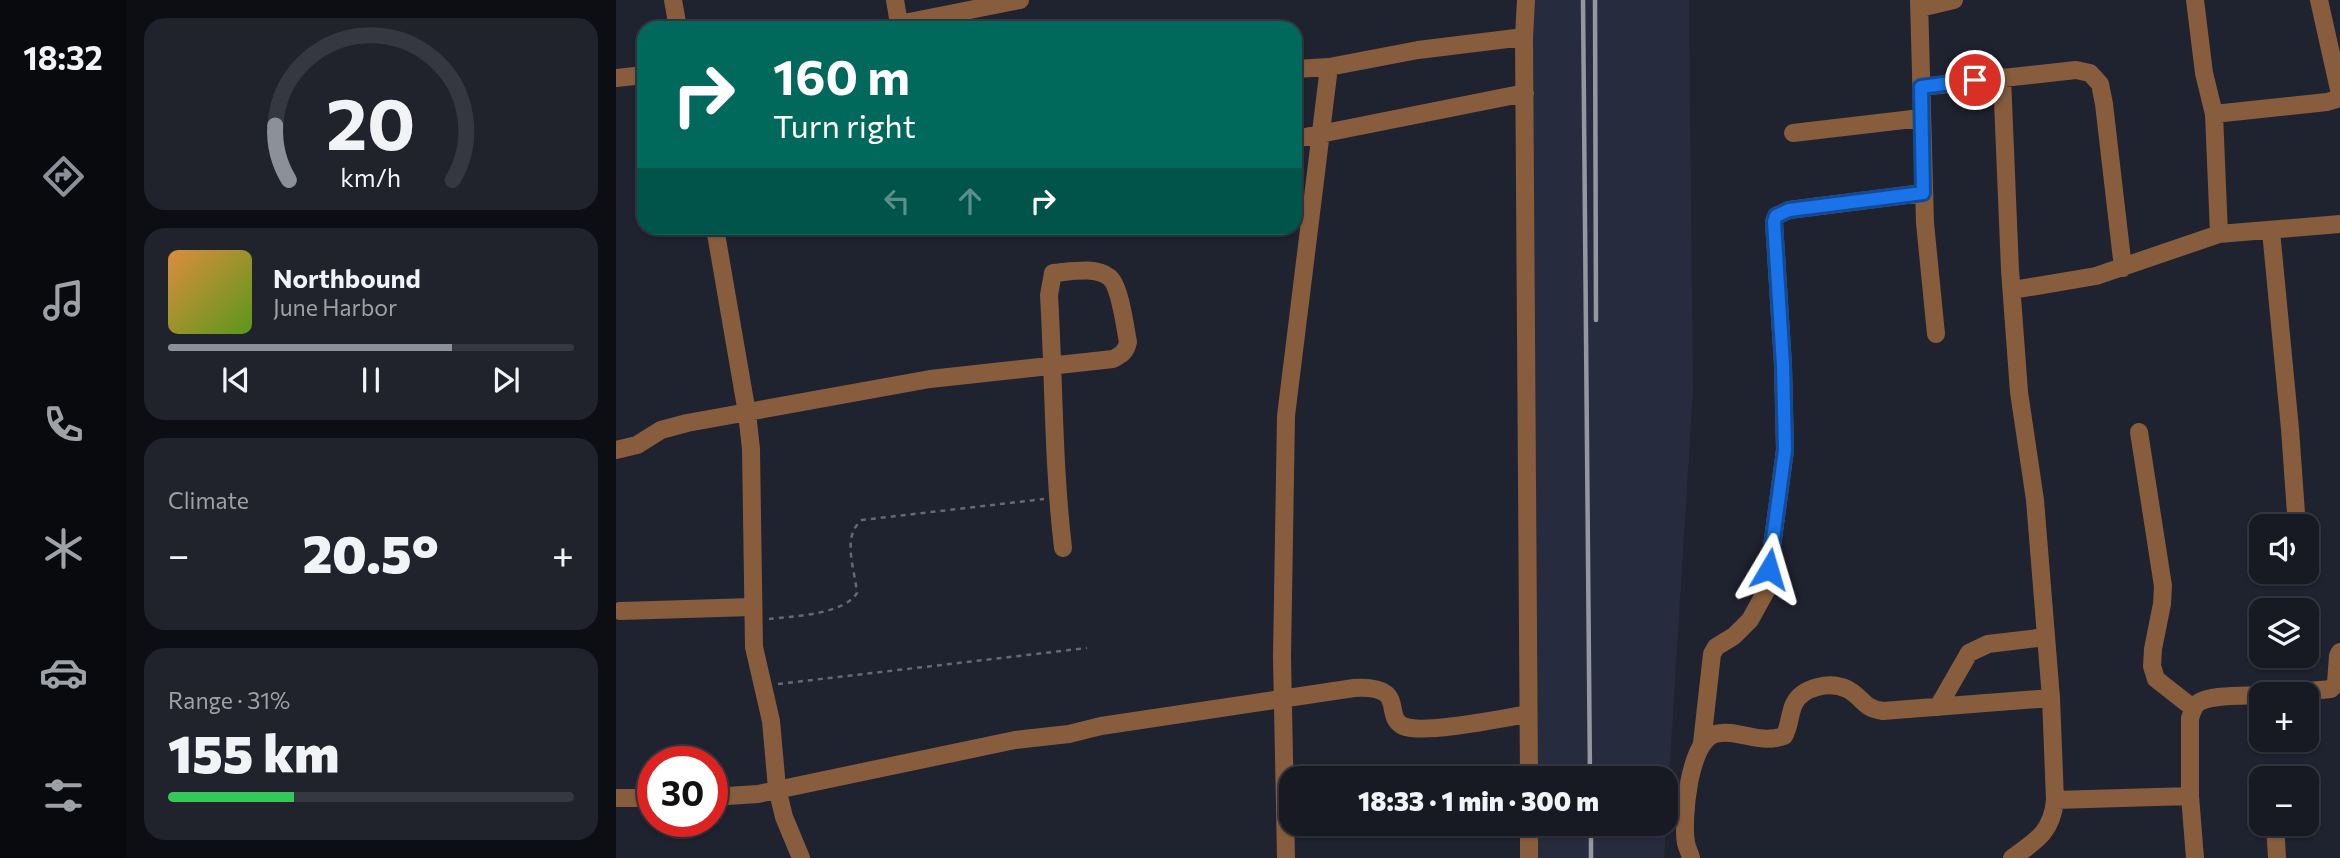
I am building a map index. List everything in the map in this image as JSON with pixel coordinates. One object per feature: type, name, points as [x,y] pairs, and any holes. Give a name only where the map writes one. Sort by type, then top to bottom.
[{"type":"street","points":[[673,0],[677,21]]},
{"type":"street","points":[[895,0],[897,21]]},
{"type":"street","points":[[921,21],[1020,0]]},
{"type":"street","points":[[1526,0],[1524,37],[1529,766]]},
{"type":"street","points":[[1936,334],[1923,193],[1919,4],[1954,0]]},
{"type":"street","points":[[2194,0],[2204,73],[2214,114],[2218,234]]},
{"type":"street","points":[[2214,114],[2328,102],[2340,96],[2319,0]]},
{"type":"street","points":[[1302,69],[1329,67],[1418,50],[1524,37]]},
{"type":"street","points":[[1286,858],[1282,605],[1286,416],[1329,67]]},
{"type":"street","points":[[1921,87],[2076,70],[2090,73],[2099,84],[2104,104],[2123,268]]},
{"type":"street","points":[[616,78],[637,76]]},
{"type":"street","points":[[2002,77],[2019,392],[2035,500],[2051,698],[2055,800],[2053,816],[2042,834],[2012,858]]},
{"type":"street","points":[[1302,137],[1525,93]]},
{"type":"street","points":[[1793,133],[1921,118]]},
{"type":"street","points":[[1691,858],[1686,843],[1688,799],[1695,756],[1702,743],[1712,654],[1716,647],[1734,636],[1750,620],[1766,590],[1785,450],[1774,222],[1776,216],[1789,210],[1923,193]]},
{"type":"street","points":[[2013,290],[2096,276],[2218,234],[2340,224]]},
{"type":"street","points":[[2271,231],[2296,514]]},
{"type":"street","points":[[716,235],[751,449],[754,647],[771,721],[777,788],[784,817],[801,858]]},
{"type":"street","points":[[616,450],[637,445],[661,429],[912,382],[1053,366],[1113,359],[1127,349],[1128,342],[1116,287],[1110,277],[1100,273],[1088,271],[1053,274],[1049,295],[1053,366],[1058,498],[1063,548]]},
{"type":"street","points":[[2139,432],[2163,586],[2152,666],[2155,679],[2193,708]]},
{"type":"street","points":[[620,611],[752,614]]},
{"type":"street","points":[[1938,707],[1969,653],[1989,644],[2046,637]]},
{"type":"street","points":[[2319,691],[2331,690],[2336,683],[2340,652]]},
{"type":"street","points":[[728,796],[758,794],[1015,740],[1372,687],[1384,691],[1392,701],[1396,720],[1403,726],[1446,726],[1528,714]]},
{"type":"street","points":[[1702,743],[1713,734],[1723,733],[1764,740],[1784,736],[1793,705],[1801,694],[1812,688],[1843,687],[1871,709],[2051,698]]},
{"type":"street","points":[[2195,858],[2190,796],[2190,718],[2193,708],[2200,701],[2210,698],[2249,696]]},
{"type":"street","points":[[2055,800],[2190,796]]},
{"type":"street","points":[[616,798],[637,798]]},
{"type":"street","points":[[1529,836],[1529,858]]},
{"type":"street","points":[[2276,836],[2277,858]]},
{"type":"path","points":[[752,614],[819,612],[852,601],[858,593],[850,536],[853,526],[862,520],[875,516],[1058,498]]},
{"type":"path","points":[[762,686],[1087,648]]},
{"type":"shaded area","points":[[1528,0],[1689,0],[1693,391],[1670,766],[1530,766]]},
{"type":"shaded area","points":[[1531,836],[1665,836],[1664,858],[1531,858]]},
{"type":"railway","points":[[1583,0],[1590,766]]},
{"type":"railway","points":[[1595,0],[1596,320]]},
{"type":"railway","points":[[1591,836],[1591,858]]},
{"type":"route","points":[[1769,569],[1785,450],[1774,222],[1776,216],[1789,210],[1923,193],[1921,87],[1975,80]]}]
